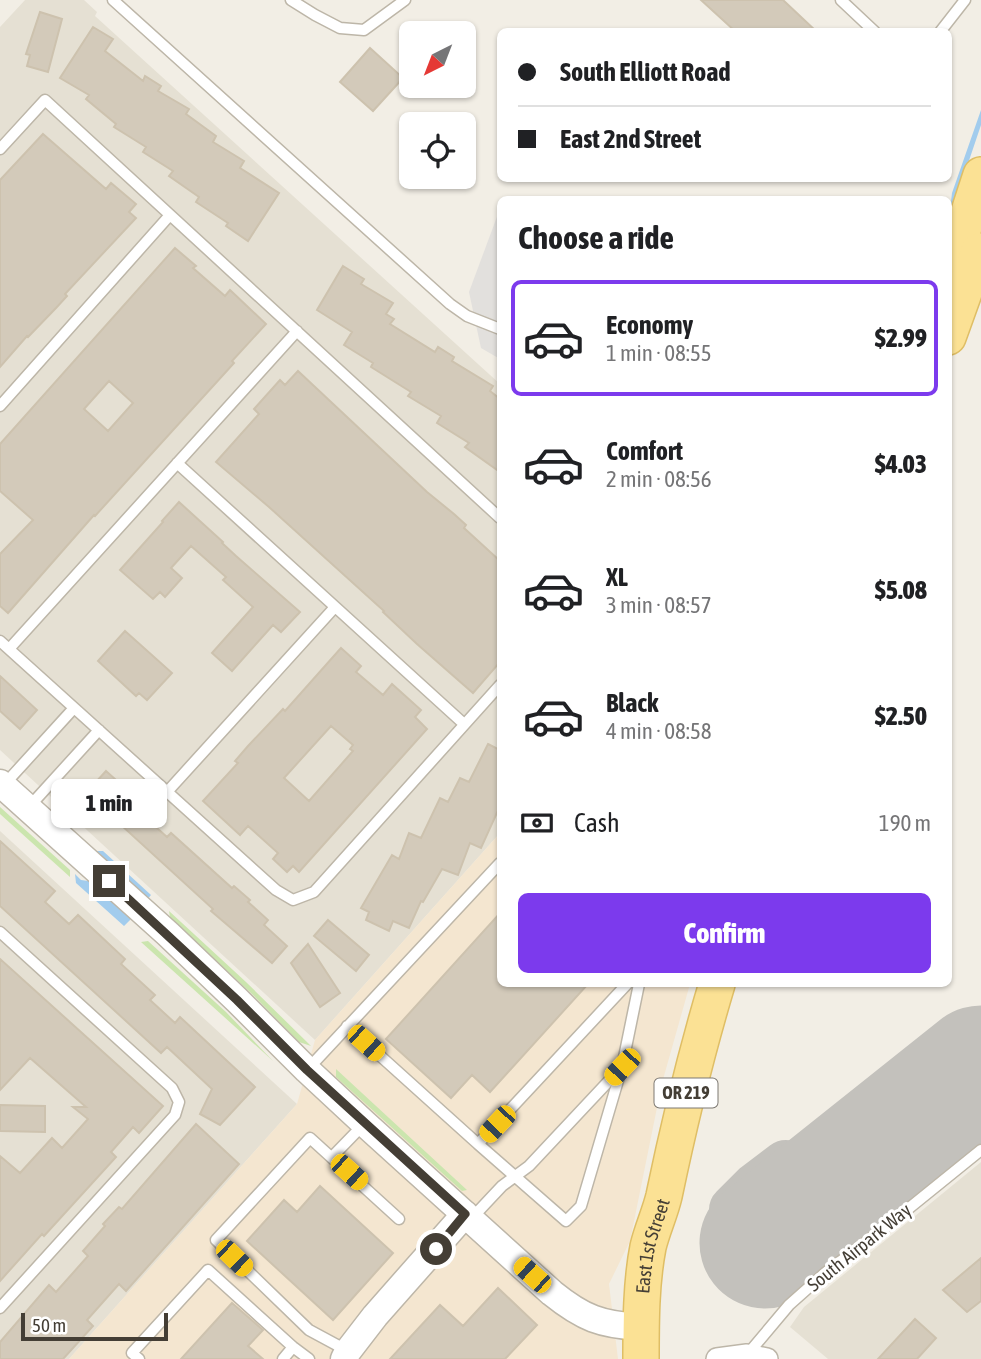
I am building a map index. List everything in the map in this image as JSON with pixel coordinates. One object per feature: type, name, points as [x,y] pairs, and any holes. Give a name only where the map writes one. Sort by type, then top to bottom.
[{"type":"main road","points":[[952,264],[981,174]]},
{"type":"main road","points":[[952,326],[981,245]]},
{"type":"main road","name":"OR 219","points":[[662,1204],[687,1089],[716,987]]},
{"type":"main road","name":"East 1st Street","points":[[641,1343],[648,1246],[662,1204]]},
{"type":"main road","name":"East 1st Street","points":[[661,1359],[660,1327],[665,1248],[662,1204]]},
{"type":"street","points":[[2,784],[167,934],[364,1123],[566,1304],[582,1315],[617,1326],[641,1343]]},
{"type":"street","points":[[346,1355],[375,1316],[468,1217]]},
{"type":"street","points":[[717,1359],[757,1357]]},
{"type":"lane","points":[[113,0],[450,304],[467,316],[497,328]]},
{"type":"lane","points":[[291,0],[340,28],[364,30],[405,0]]},
{"type":"lane","points":[[841,0],[871,28]]},
{"type":"lane","points":[[943,28],[965,0]]},
{"type":"lane","points":[[0,149],[45,100],[497,515]]},
{"type":"lane","points":[[0,406],[170,215]]},
{"type":"lane","points":[[297,331],[177,463],[4,645],[276,890],[293,900],[314,892],[497,688]]},
{"type":"lane","points":[[177,463],[464,724]]},
{"type":"lane","points":[[167,792],[335,607]]},
{"type":"lane","points":[[2,784],[74,708]]},
{"type":"lane","points":[[28,808],[99,730]]},
{"type":"lane","points":[[307,1070],[497,866]]},
{"type":"lane","points":[[0,932],[172,1088],[179,1102],[175,1115],[0,1308]]},
{"type":"lane","points":[[478,1144],[624,987]]},
{"type":"lane","points":[[347,1026],[566,1221],[581,1206],[622,1067],[638,987]]},
{"type":"lane","points":[[468,1217],[529,1166],[622,1067]]},
{"type":"lane","points":[[332,1157],[364,1123]]},
{"type":"lane","points":[[346,1355],[309,1330],[216,1240],[310,1138],[399,1219]]},
{"type":"lane","name":"South Airpark Way","points":[[757,1357],[789,1305],[825,1272],[981,1150]]},
{"type":"lane","points":[[139,1359],[132,1353],[208,1270],[309,1359]]},
{"type":"lane","points":[[283,1359],[293,1347]]},
{"type":"shaded area","points":[[25,0],[84,0],[97,12],[95,16],[497,381],[497,836],[315,1040],[0,750],[0,27]]},
{"type":"shaded area","points":[[497,217],[497,357],[481,348],[469,292]]},
{"type":"shaded area","points":[[0,831],[297,1104],[69,1359],[0,1359]]},
{"type":"shaded area","points":[[497,836],[497,987],[689,987],[662,1083],[630,1241],[609,1284],[618,1359],[69,1359],[297,1104],[315,1040]]},
{"type":"shaded area","points":[[981,1162],[981,1359],[828,1359],[790,1327],[804,1307]]},
{"type":"green space","points":[[0,807],[70,870],[70,877],[0,814]]},
{"type":"green space","points":[[169,911],[311,1046],[299,1042],[170,918]]},
{"type":"green space","points":[[148,941],[226,1012],[273,1061],[141,942]]},
{"type":"green space","points":[[336,1069],[467,1190],[462,1191],[336,1077]]},
{"type":"water","points":[[981,110],[981,125],[952,211],[952,193]]},
{"type":"water","points":[[96,851],[103,851],[151,895],[146,901],[106,864]]},
{"type":"water","points":[[75,874],[81,880],[88,881],[131,919],[124,926],[76,883]]},
{"type":"building","points":[[701,0],[783,0],[813,28],[732,28]]},
{"type":"building","points":[[40,12],[62,19],[48,72],[27,66],[30,55],[26,54]]},
{"type":"building","points":[[93,27],[113,39],[105,51],[143,81],[145,76],[161,86],[158,91],[189,109],[186,114],[216,136],[213,142],[244,161],[240,168],[279,193],[248,241],[226,226],[228,223],[196,202],[199,197],[169,176],[173,171],[143,152],[146,147],[114,127],[116,124],[86,99],[89,95],[60,78]]},
{"type":"building","points":[[370,48],[399,74],[399,82],[373,111],[340,82]]},
{"type":"building","points":[[43,134],[106,189],[111,183],[136,204],[129,212],[136,218],[0,367],[0,180]]},
{"type":"building","points":[[175,248],[225,296],[230,290],[266,324],[232,361],[234,363],[8,613],[0,606],[0,554],[33,520],[0,491],[0,444]],"holes":[[[109,381],[133,403],[108,431],[84,409]]]},
{"type":"building","points":[[343,266],[364,279],[361,284],[393,303],[386,314],[394,319],[390,324],[435,352],[438,347],[454,357],[452,361],[493,386],[490,391],[497,397],[497,470],[465,447],[469,443],[437,423],[441,416],[408,396],[411,392],[371,367],[373,363],[344,345],[352,332],[317,310]]},
{"type":"building","points":[[298,371],[466,525],[464,528],[497,558],[497,665],[473,693],[216,462],[259,414],[254,409],[280,380],[285,385]]},
{"type":"building","points":[[179,502],[300,612],[281,632],[273,625],[232,671],[212,653],[253,607],[223,580],[226,577],[191,546],[171,568],[182,578],[165,597],[160,592],[153,599],[120,570]]},
{"type":"building","points":[[125,631],[172,673],[147,700],[139,693],[136,696],[98,661]]},
{"type":"building","points":[[341,648],[361,666],[356,672],[383,695],[392,684],[421,710],[415,717],[427,729],[299,872],[293,866],[287,872],[273,859],[278,853],[248,826],[240,835],[203,801],[238,763],[235,761],[248,746],[283,709],[285,711]],"holes":[[[331,726],[353,745],[350,749],[353,751],[309,801],[284,778]]]},
{"type":"building","points":[[0,676],[37,710],[20,729],[0,711]]},
{"type":"building","points":[[488,744],[497,748],[497,813],[481,848],[470,843],[458,875],[442,869],[423,902],[421,901],[409,928],[393,921],[389,931],[366,920],[369,912],[361,908],[392,855],[399,859],[409,833],[421,838],[440,798],[448,802],[460,778],[469,782]]},
{"type":"building","points":[[106,771],[145,806],[139,812],[167,837],[171,833],[232,888],[234,886],[250,900],[248,902],[268,920],[264,925],[287,946],[272,963],[211,911],[213,909],[86,793]]},
{"type":"building","points":[[0,841],[55,891],[45,902],[69,924],[78,915],[125,959],[121,964],[155,995],[150,1000],[175,1023],[180,1017],[255,1087],[220,1125],[200,1114],[212,1089],[167,1047],[161,1053],[0,906]]},
{"type":"building","points":[[497,916],[497,987],[585,987],[490,1092],[472,1075],[451,1098],[386,1039]]},
{"type":"building","points":[[328,920],[369,955],[356,971],[314,936]]},
{"type":"building","points":[[308,944],[340,993],[320,1007],[291,963]]},
{"type":"building","points":[[0,959],[163,1106],[139,1133],[133,1127],[111,1152],[116,1157],[0,1281],[0,1156],[20,1173],[52,1138],[62,1148],[88,1119],[73,1107],[86,1107],[30,1058],[0,1090]]},
{"type":"building","points":[[0,1105],[45,1106],[45,1132],[0,1131]]},
{"type":"building","points":[[196,1124],[239,1164],[126,1291],[119,1284],[87,1320],[93,1326],[63,1359],[0,1359],[0,1342],[49,1285],[56,1292],[88,1256],[83,1251],[105,1226],[103,1224],[119,1207],[122,1209]]},
{"type":"building","points":[[320,1186],[393,1253],[333,1320],[247,1241],[284,1200],[297,1212]]},
{"type":"building","points":[[981,1258],[981,1301],[967,1312],[943,1290]]},
{"type":"building","points":[[498,1288],[537,1325],[505,1359],[390,1359],[440,1305],[463,1326]]},
{"type":"building","points":[[232,1303],[263,1330],[248,1346],[263,1359],[181,1359]]},
{"type":"building","points":[[915,1319],[936,1338],[917,1359],[878,1359]]},
{"type":"taxiway","points":[[765,1243],[747,1238],[735,1222],[735,1210],[757,1188],[786,1166],[806,1169],[841,1183]]},
{"type":"runway","points":[[765,1243],[981,1071]]},
{"type":"route","points":[[109,881],[237,1000],[307,1070],[465,1214],[436,1249]]}]
